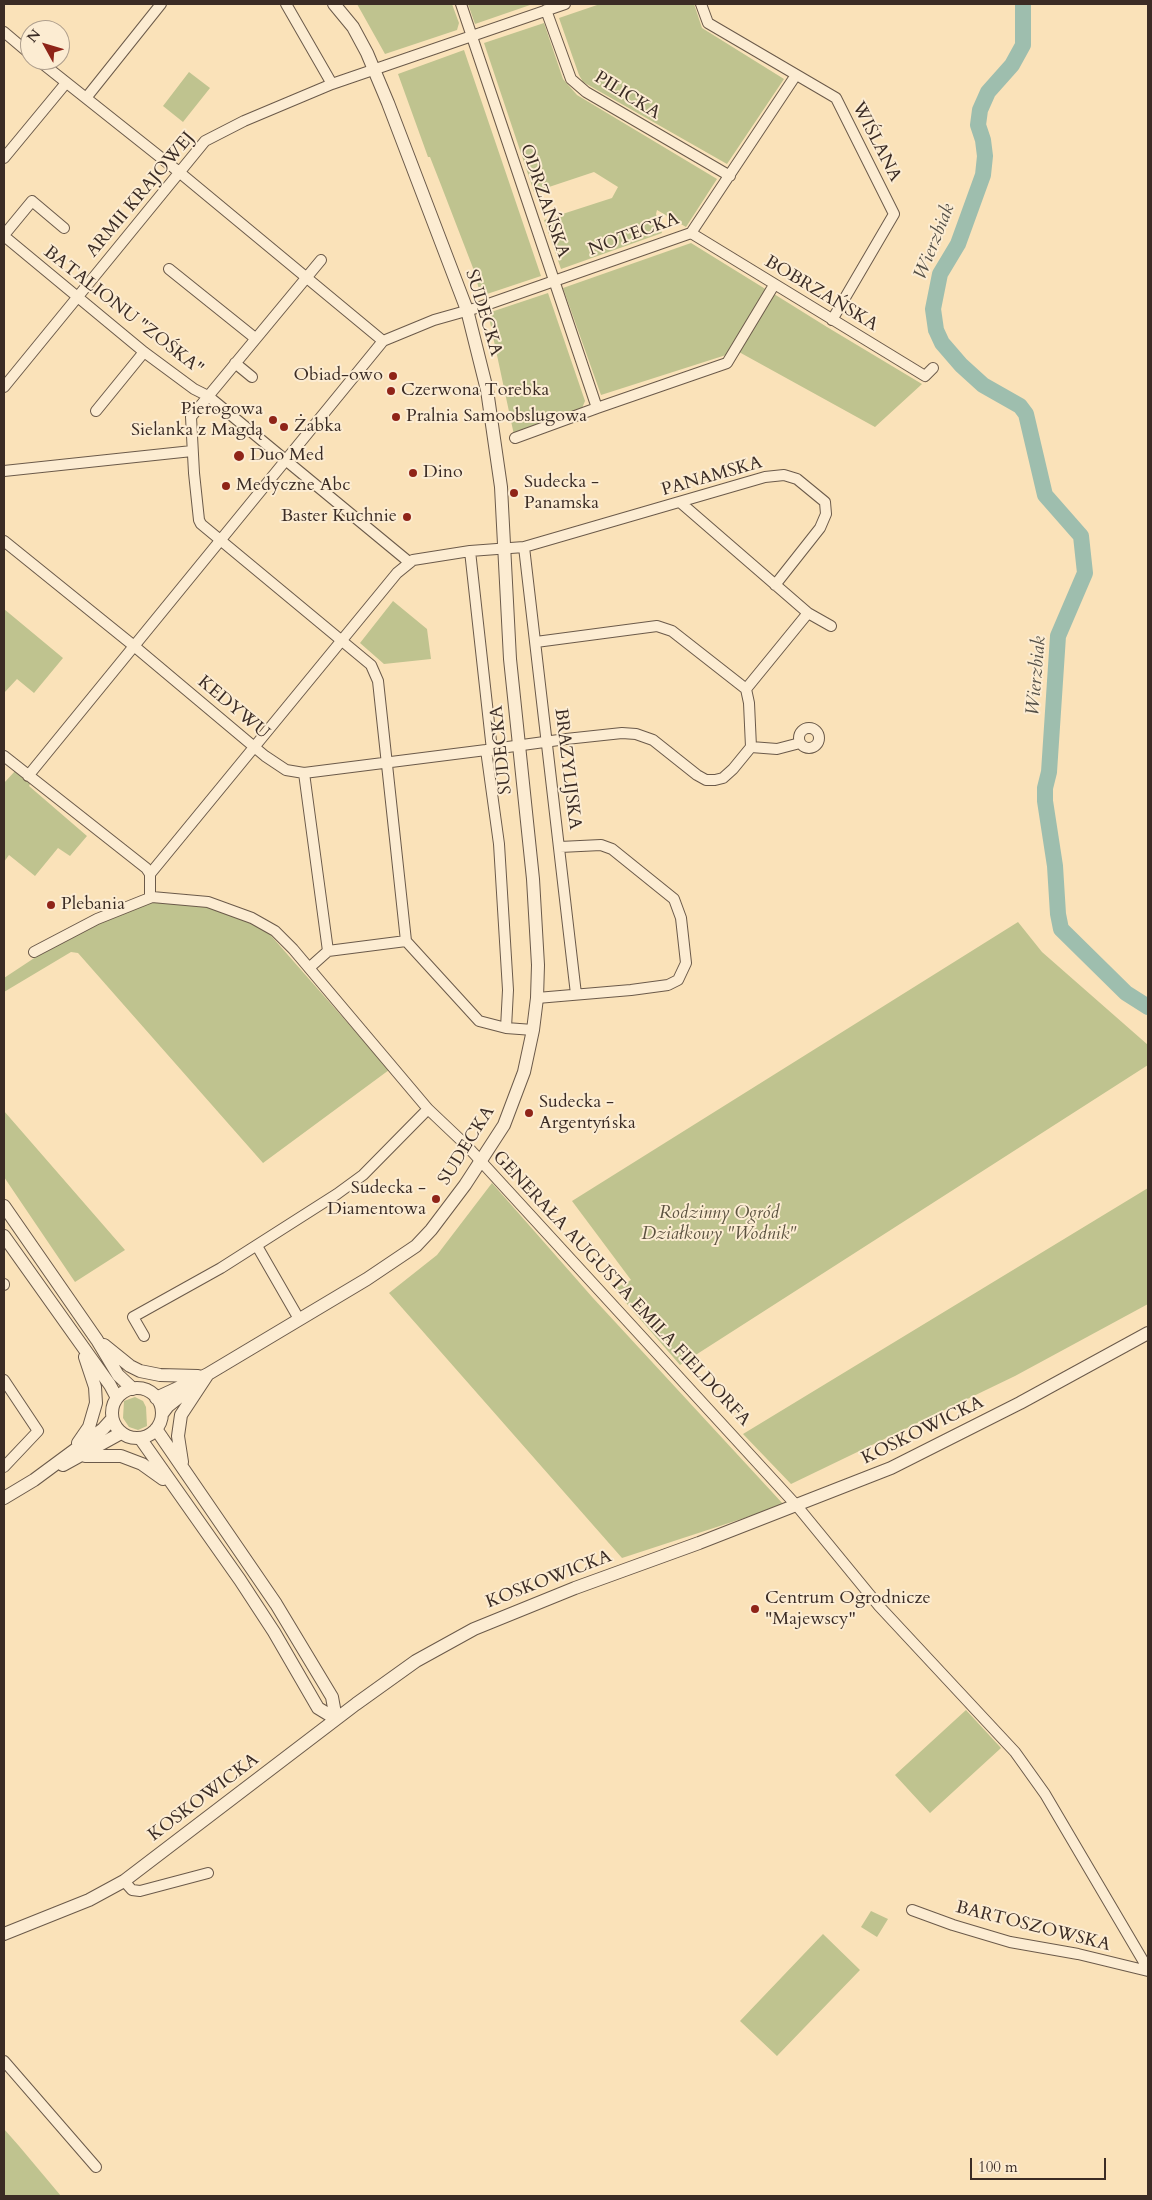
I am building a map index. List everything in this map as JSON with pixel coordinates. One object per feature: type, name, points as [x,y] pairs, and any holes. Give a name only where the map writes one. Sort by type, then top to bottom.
[{"type":"street","points":[[86,98],[161,4]]},
{"type":"street","points":[[286,4],[332,84]]},
{"type":"street","name":"SUDECKA","points":[[156,1398],[208,1374],[395,1261],[416,1246],[447,1211],[481,1163],[504,1125],[524,1072],[533,1030],[537,998],[534,888],[510,659],[505,549],[495,435],[477,348],[466,310],[374,69],[353,27],[334,4]]},
{"type":"street","name":"ODRZAŃSKA","points":[[461,4],[597,408]]},
{"type":"street","name":"ARMII KRAJOWEJ","points":[[4,387],[205,141],[244,121],[332,84],[565,4]]},
{"type":"street","name":"WIŚLANA","points":[[701,4],[708,23],[836,98],[894,214],[832,320]]},
{"type":"street","name":"PILICKA","points":[[546,10],[571,79],[586,92],[730,176]]},
{"type":"street","points":[[4,32],[20,46]]},
{"type":"street","points":[[28,776],[383,341],[179,172],[50,70]]},
{"type":"street","name":"NOTECKA","points":[[383,341],[434,320],[691,233],[796,75]]},
{"type":"street","points":[[4,158],[66,83]]},
{"type":"street","name":"BATALIONU \"ZOŚKA\"","points":[[64,228],[32,202],[4,235],[144,352],[194,389],[208,396],[409,562]]},
{"type":"street","name":"BOBRZAŃSKA","points":[[691,233],[925,376],[933,368]]},
{"type":"street","points":[[321,260],[191,417],[192,451],[201,524],[372,665],[375,671],[387,762],[406,941],[479,1021],[506,1028],[533,1030]]},
{"type":"street","points":[[169,269],[255,338]]},
{"type":"street","points":[[515,438],[727,363],[774,285]]},
{"type":"street","points":[[96,411],[144,352]]},
{"type":"street","points":[[235,363],[252,377]]},
{"type":"street","points":[[4,471],[192,451]]},
{"type":"street","name":"PANAMSKA","points":[[409,562],[470,551],[524,547],[681,503],[765,477],[784,475],[797,479],[825,502],[826,514],[820,528],[775,585]]},
{"type":"street","points":[[681,503],[808,613],[832,626]]},
{"type":"street","name":"KEDYWU","points":[[4,541],[279,767],[293,772],[622,733],[636,734],[653,740],[706,780],[723,778],[751,747]]},
{"type":"street","name":"BRAZYLIJSKA","points":[[524,547],[576,994]]},
{"type":"street","points":[[470,551],[499,844],[508,990],[506,1028]]},
{"type":"street","points":[[150,874],[397,573],[409,562]]},
{"type":"street","points":[[746,689],[808,613]]},
{"type":"street","points":[[536,642],[656,626],[672,631],[746,689],[749,702],[751,747],[777,749],[800,742]]},
{"type":"street","points":[[4,756],[146,868],[150,874],[150,898]]},
{"type":"street","points":[[304,772],[328,950]]},
{"type":"street","points":[[537,998],[668,985],[678,980],[686,963],[681,918],[674,899],[612,849],[601,845],[560,847]]},
{"type":"street","name":"GENERAŁA AUGUSTA EMILA FIELDORFA","points":[[34,952],[97,919],[150,898],[208,902],[252,918],[275,931],[309,968],[428,1109],[466,1145],[797,1506],[874,1600],[1015,1752],[1045,1794],[1148,1970]]},
{"type":"street","points":[[309,968],[328,950],[406,941]]},
{"type":"street","points":[[144,1336],[134,1317],[257,1246],[363,1175],[428,1109]]},
{"type":"street","points":[[4,1206],[97,1340],[118,1375],[132,1389]]},
{"type":"street","points":[[4,1236],[110,1385],[117,1398]]},
{"type":"street","points":[[257,1246],[299,1319]]},
{"type":"street","name":"KOSKOWICKA","points":[[4,1934],[89,1900],[124,1880],[356,1704],[416,1661],[474,1629],[566,1591],[797,1506],[899,1464],[996,1416],[1148,1332]]},
{"type":"street","points":[[97,1340],[130,1366],[140,1371],[160,1375],[190,1377],[208,1374]]},
{"type":"street","points":[[77,1454],[95,1409],[95,1387],[83,1349]]},
{"type":"street","points":[[182,1465],[178,1438],[181,1415],[208,1374]]},
{"type":"street","name":"SUDECKA","points":[[162,1414],[168,1406],[208,1374]]},
{"type":"street","points":[[4,1380],[38,1431],[4,1467]]},
{"type":"street","points":[[132,1389],[146,1390],[156,1398],[162,1414],[152,1434],[133,1438],[121,1433],[112,1419],[112,1412],[117,1398],[132,1389]]},
{"type":"street","points":[[77,1454],[112,1419]]},
{"type":"street","points":[[156,1429],[276,1604],[332,1698],[336,1719]]},
{"type":"street","points":[[4,1498],[77,1454],[121,1433]]},
{"type":"street","points":[[140,1438],[264,1617],[318,1708],[336,1719]]},
{"type":"street","points":[[77,1454],[112,1454],[127,1457],[142,1464],[171,1485]]},
{"type":"street","points":[[332,1698],[356,1704]]},
{"type":"street","points":[[312,1737],[316,1726],[318,1708]]},
{"type":"street","points":[[124,1880],[132,1890],[140,1891],[208,1873]]},
{"type":"street","name":"BARTOSZOWSKA","points":[[912,1910],[953,1925],[1010,1942],[1078,1954],[1148,1970]]},
{"type":"street","points":[[4,2061],[96,2167]]},
{"type":"green space","points":[[357,4],[452,4],[459,23],[457,30],[385,54]]},
{"type":"green space","points":[[468,4],[533,4],[475,24]]},
{"type":"green space","points":[[600,4],[694,4],[702,28],[784,79],[727,164],[583,82],[559,18]]},
{"type":"green space","points":[[544,23],[563,79],[577,95],[717,179],[686,227],[657,210],[656,214],[662,233],[561,269],[544,220],[612,198],[618,187],[594,172],[534,192],[484,43]]},
{"type":"green space","points":[[464,50],[541,276],[481,296],[473,268],[430,157],[428,157],[398,74]]},
{"type":"green space","points":[[189,72],[210,88],[183,122],[163,106]]},
{"type":"green space","points":[[691,243],[767,290],[726,355],[601,395],[563,288]]},
{"type":"green space","points":[[548,293],[585,401],[580,413],[514,435],[488,313]]},
{"type":"green space","points":[[774,294],[922,384],[875,427],[739,352]]},
{"type":"green space","points":[[393,601],[427,629],[431,659],[384,664],[360,643]]},
{"type":"green space","points":[[4,609],[63,658],[34,693],[17,679],[4,693]]},
{"type":"green space","points":[[16,770],[31,782],[29,786],[87,836],[70,856],[58,848],[35,876],[9,855],[4,862],[4,783]]},
{"type":"green space","points":[[150,901],[216,908],[266,930],[389,1070],[263,1163],[78,953],[71,952],[4,992],[4,978],[54,945],[104,920]]},
{"type":"green space","name":"Rodzinny Ogród Działkowy \"Wodnik\"","points":[[1018,922],[1042,952],[1148,1045],[1148,1065],[680,1365],[614,1289],[631,1280],[572,1201]]},
{"type":"green space","points":[[4,1111],[125,1250],[75,1282],[4,1177]]},
{"type":"green space","points":[[492,1183],[593,1298],[784,1505],[622,1558],[389,1293],[437,1255]]},
{"type":"green space","points":[[1148,1188],[1148,1304],[1015,1376],[791,1484],[743,1434]]},
{"type":"green space","points":[[135,1397],[143,1401],[146,1407],[147,1426],[138,1430],[129,1427],[123,1418],[124,1401]]},
{"type":"green space","points":[[966,1710],[1001,1748],[930,1813],[895,1775]]},
{"type":"green space","points":[[871,1911],[888,1919],[877,1937],[861,1927]]},
{"type":"green space","points":[[823,1934],[860,1970],[777,2056],[740,2021]]},
{"type":"green space","points":[[4,2129],[19,2146],[61,2196],[4,2196]]},
{"type":"waterway","name":"Wierzbiak","points":[[1023,4],[1023,45],[1012,65],[988,92],[980,110],[978,125],[983,140],[985,156],[983,175],[958,244],[940,274],[933,309],[936,330],[942,343],[961,365],[983,385],[1020,406],[1026,414],[1045,495],[1081,536],[1085,573],[1058,636],[1049,772],[1045,788],[1045,801],[1055,866],[1058,914],[1061,929],[1126,993],[1148,1007]]},
{"type":"place","name":"Obiad-owo","points":[[393,376]]},
{"type":"place","name":"Czerwona Torebka","points":[[391,391]]},
{"type":"place","name":"Pralnia Samoobslugowa","points":[[396,417]]},
{"type":"place","name":"Pierogowa Sielanka z Magdą","points":[[273,420]]},
{"type":"place","name":"Żabka","points":[[284,427]]},
{"type":"place","name":"Duo Med","points":[[239,456]]},
{"type":"place","name":"Dino","points":[[413,473]]},
{"type":"place","name":"Medyczne Abc","points":[[226,486]]},
{"type":"place","name":"Sudecka - Panamska","points":[[514,493]]},
{"type":"place","name":"Baster Kuchnie","points":[[407,517]]},
{"type":"place","name":"Plebania","points":[[51,905]]},
{"type":"place","name":"Sudecka - Argentyńska","points":[[529,1113]]},
{"type":"place","name":"Sudecka - Diamentowa","points":[[436,1199]]},
{"type":"place","name":"Centrum Ogrodnicze \"Majewscy\"","points":[[755,1609]]}]
